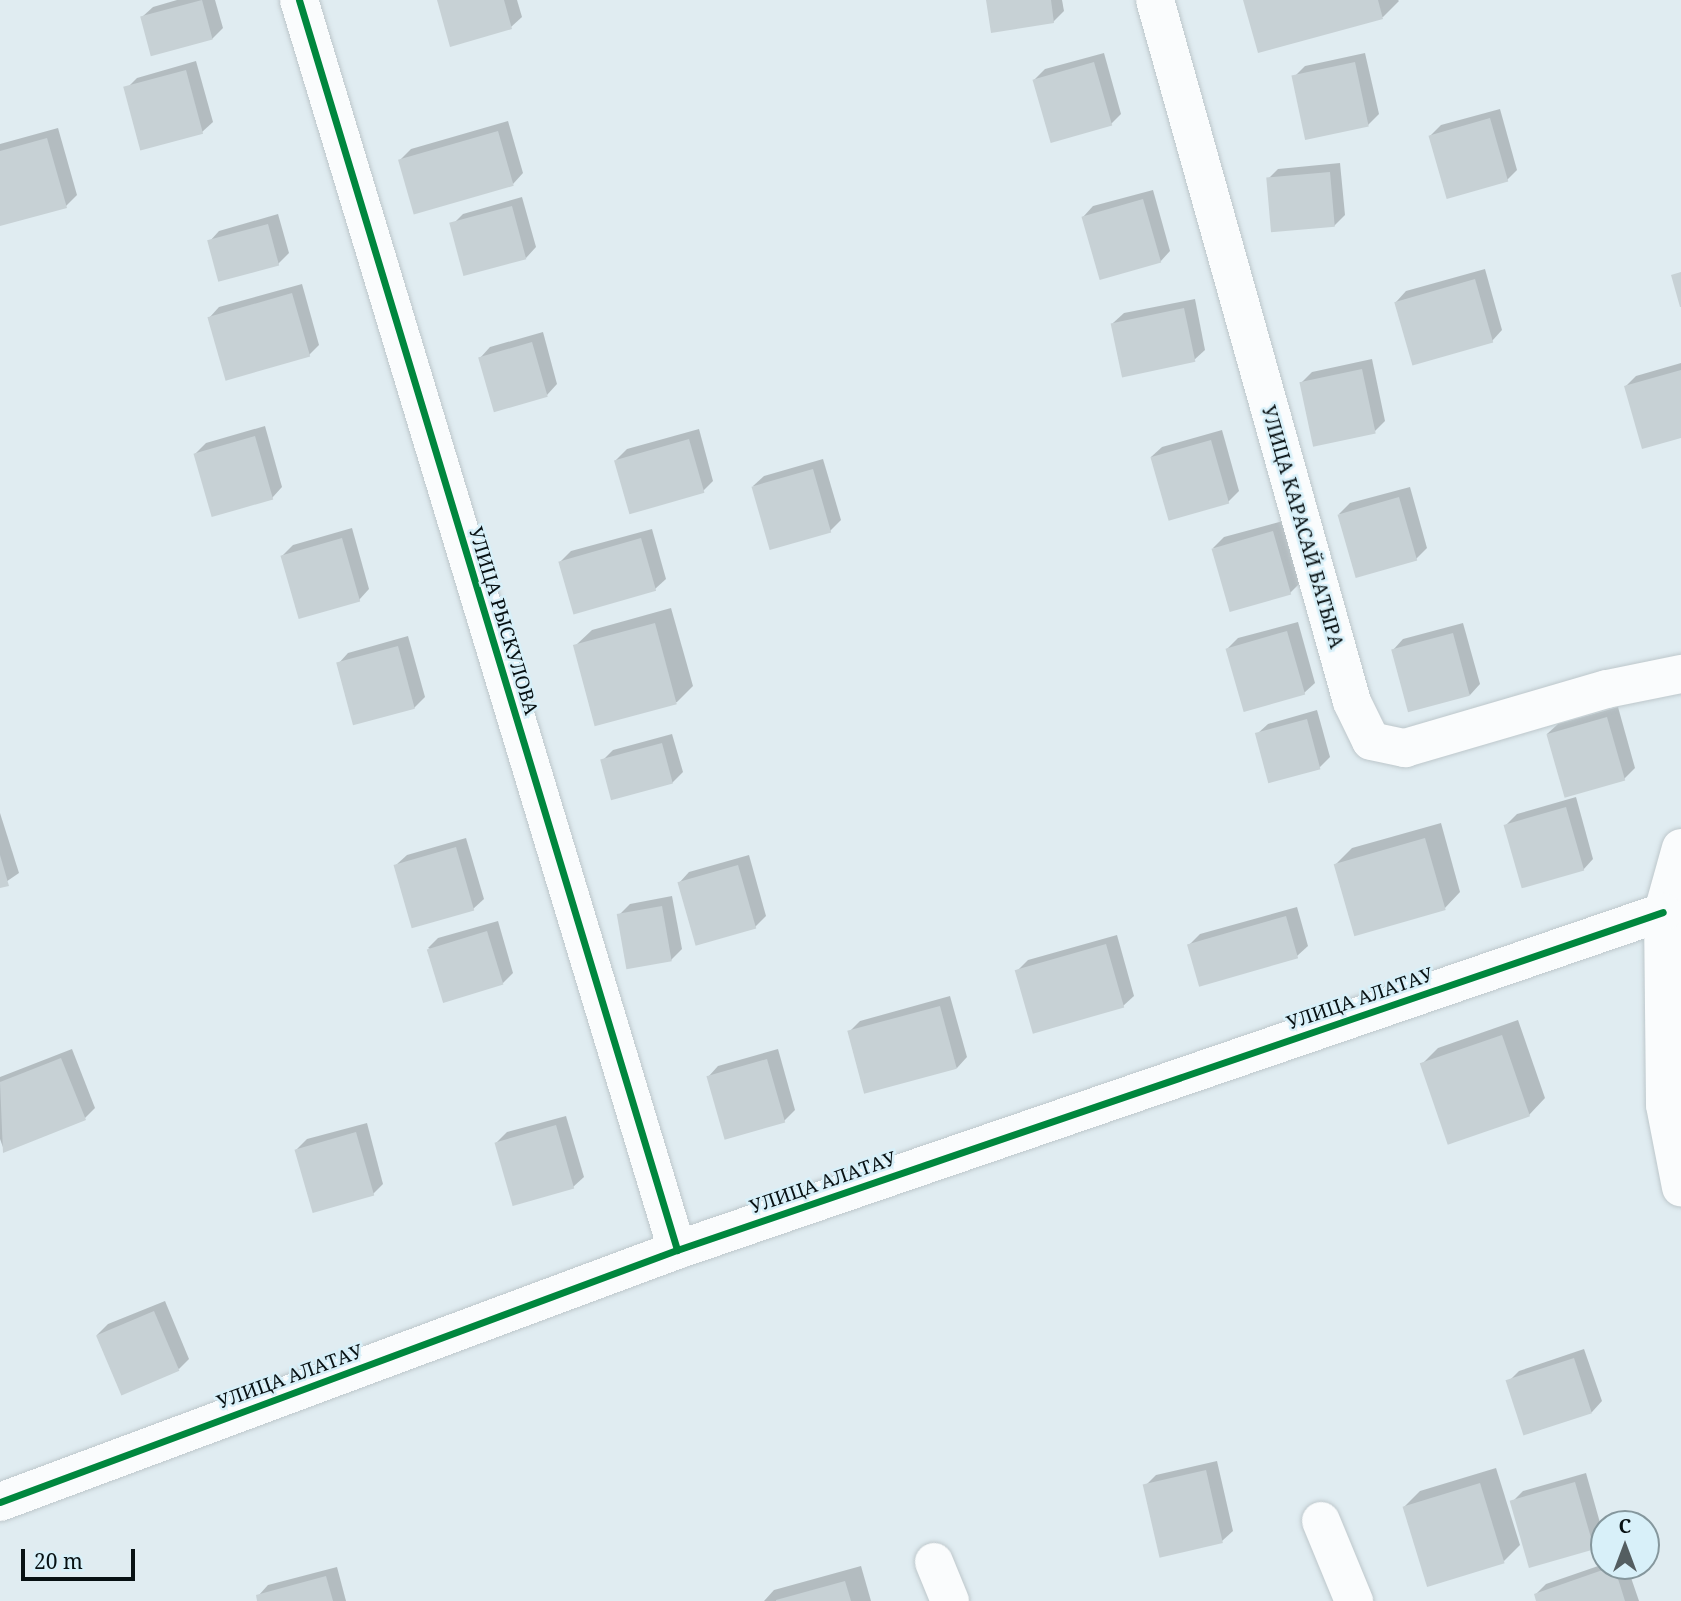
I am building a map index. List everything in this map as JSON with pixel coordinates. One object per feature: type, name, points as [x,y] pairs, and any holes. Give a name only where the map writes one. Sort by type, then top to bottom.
[{"type":"street","name":"УЛИЦА РЫСКУЛОВА","points":[[299,0],[677,1250]]},
{"type":"street","name":"УЛИЦА КАРАСАЙ БАТЫРА","points":[[1155,0],[1352,702],[1371,741],[1405,748],[1607,689],[1681,674]]},
{"type":"street","points":[[1681,848],[1663,912],[1665,1105],[1681,1187]]},
{"type":"street","name":"УЛИЦА АЛАТАУ","points":[[0,1502],[677,1250],[1663,912]]},
{"type":"street","points":[[1321,1521],[1354,1601]]},
{"type":"street","points":[[934,1562],[950,1601]]},
{"type":"building","points":[[202,0],[213,40],[151,56],[140,17]]},
{"type":"building","points":[[437,0],[504,0],[512,29],[450,47]]},
{"type":"building","points":[[986,0],[1051,0],[1054,23],[991,33]]},
{"type":"building","points":[[1243,0],[1378,0],[1383,19],[1258,53]]},
{"type":"building","points":[[1094,62],[1112,125],[1051,143],[1032,80]]},
{"type":"building","points":[[1355,62],[1369,127],[1305,140],[1291,76]]},
{"type":"building","points":[[186,70],[203,134],[140,151],[123,87]]},
{"type":"building","points":[[1490,118],[1508,181],[1447,199],[1428,136]]},
{"type":"building","points":[[498,131],[514,186],[414,214],[398,160]]},
{"type":"building","points":[[47,138],[67,208],[0,226],[0,151]]},
{"type":"building","points":[[1330,172],[1335,227],[1271,232],[1266,178]]},
{"type":"building","points":[[1143,199],[1161,262],[1100,280],[1081,217]]},
{"type":"building","points":[[512,206],[526,259],[463,276],[449,223]]},
{"type":"building","points":[[268,224],[279,266],[218,282],[207,240]]},
{"type":"building","points":[[1681,272],[1681,307],[1680,307],[1671,275]]},
{"type":"building","points":[[1475,279],[1493,342],[1412,366],[1394,302]]},
{"type":"building","points":[[292,293],[310,356],[226,381],[207,317]]},
{"type":"building","points":[[1184,308],[1195,362],[1122,377],[1111,324]]},
{"type":"building","points":[[532,342],[548,397],[494,412],[478,357]]},
{"type":"building","points":[[1362,369],[1376,434],[1313,447],[1299,382]]},
{"type":"building","points":[[1681,370],[1681,438],[1642,449],[1624,386]]},
{"type":"building","points":[[255,436],[273,499],[212,517],[193,454]]},
{"type":"building","points":[[689,439],[704,493],[629,514],[614,460]]},
{"type":"building","points":[[1211,440],[1229,503],[1169,521],[1150,457]]},
{"type":"building","points":[[813,469],[831,532],[770,550],[751,487]]},
{"type":"building","points":[[1399,497],[1417,560],[1356,578],[1337,515]]},
{"type":"building","points":[[1273,531],[1291,594],[1230,612],[1211,549]]},
{"type":"building","points":[[342,538],[360,601],[299,619],[280,556]]},
{"type":"building","points":[[641,538],[656,591],[573,615],[558,562]]},
{"type":"building","points":[[655,623],[677,704],[595,726],[573,645]]},
{"type":"building","points":[[1287,631],[1305,694],[1244,712],[1225,649]]},
{"type":"building","points":[[1453,633],[1470,696],[1408,712],[1391,650]]},
{"type":"building","points":[[398,646],[415,709],[353,725],[336,663]]},
{"type":"building","points":[[1607,717],[1625,780],[1565,798],[1546,734]]},
{"type":"building","points":[[1307,719],[1320,769],[1268,783],[1255,733]]},
{"type":"building","points":[[662,743],[673,784],[611,800],[600,760]]},
{"type":"building","points":[[1566,807],[1584,870],[1522,888],[1504,825]]},
{"type":"building","points":[[1425,838],[1446,910],[1354,936],[1334,864]]},
{"type":"building","points":[[456,847],[474,910],[412,928],[394,865]]},
{"type":"building","points":[[0,855],[9,886],[0,888]]},
{"type":"building","points":[[738,865],[756,928],[696,946],[677,882]]},
{"type":"building","points":[[662,906],[672,961],[626,969],[617,914]]},
{"type":"building","points":[[1286,916],[1298,958],[1199,987],[1187,944]]},
{"type":"building","points":[[487,931],[503,985],[443,1003],[427,949]]},
{"type":"building","points":[[1106,944],[1124,1007],[1033,1034],[1015,970]]},
{"type":"building","points":[[940,1006],[957,1069],[864,1094],[847,1031]]},
{"type":"building","points":[[1502,1035],[1530,1116],[1448,1145],[1420,1063]]},
{"type":"building","points":[[61,1058],[86,1120],[3,1153],[0,1082]]},
{"type":"building","points":[[767,1059],[785,1122],[725,1140],[706,1076]]},
{"type":"building","points":[[556,1125],[574,1188],[513,1206],[494,1143]]},
{"type":"building","points":[[356,1132],[374,1195],[313,1213],[294,1150]]},
{"type":"building","points":[[154,1311],[179,1371],[121,1395],[96,1336]]},
{"type":"building","points":[[1574,1358],[1592,1413],[1523,1435],[1506,1380]]},
{"type":"building","points":[[1206,1470],[1223,1543],[1160,1558],[1143,1485]]},
{"type":"building","points":[[1575,1482],[1590,1534],[1590,1551],[1529,1568],[1510,1501]]},
{"type":"building","points":[[1480,1483],[1505,1563],[1427,1587],[1403,1507]]},
{"type":"building","points":[[1590,1574],[1590,1580],[1618,1580],[1625,1601],[1536,1601],[1534,1594]]},
{"type":"building","points":[[326,1576],[333,1601],[257,1601],[256,1595]]},
{"type":"building","points":[[845,1581],[851,1601],[776,1601],[776,1600]]},
{"type":"cycle path","points":[[299,0],[677,1250]]},
{"type":"cycle path","points":[[0,1502],[677,1250],[1663,912]]}]
